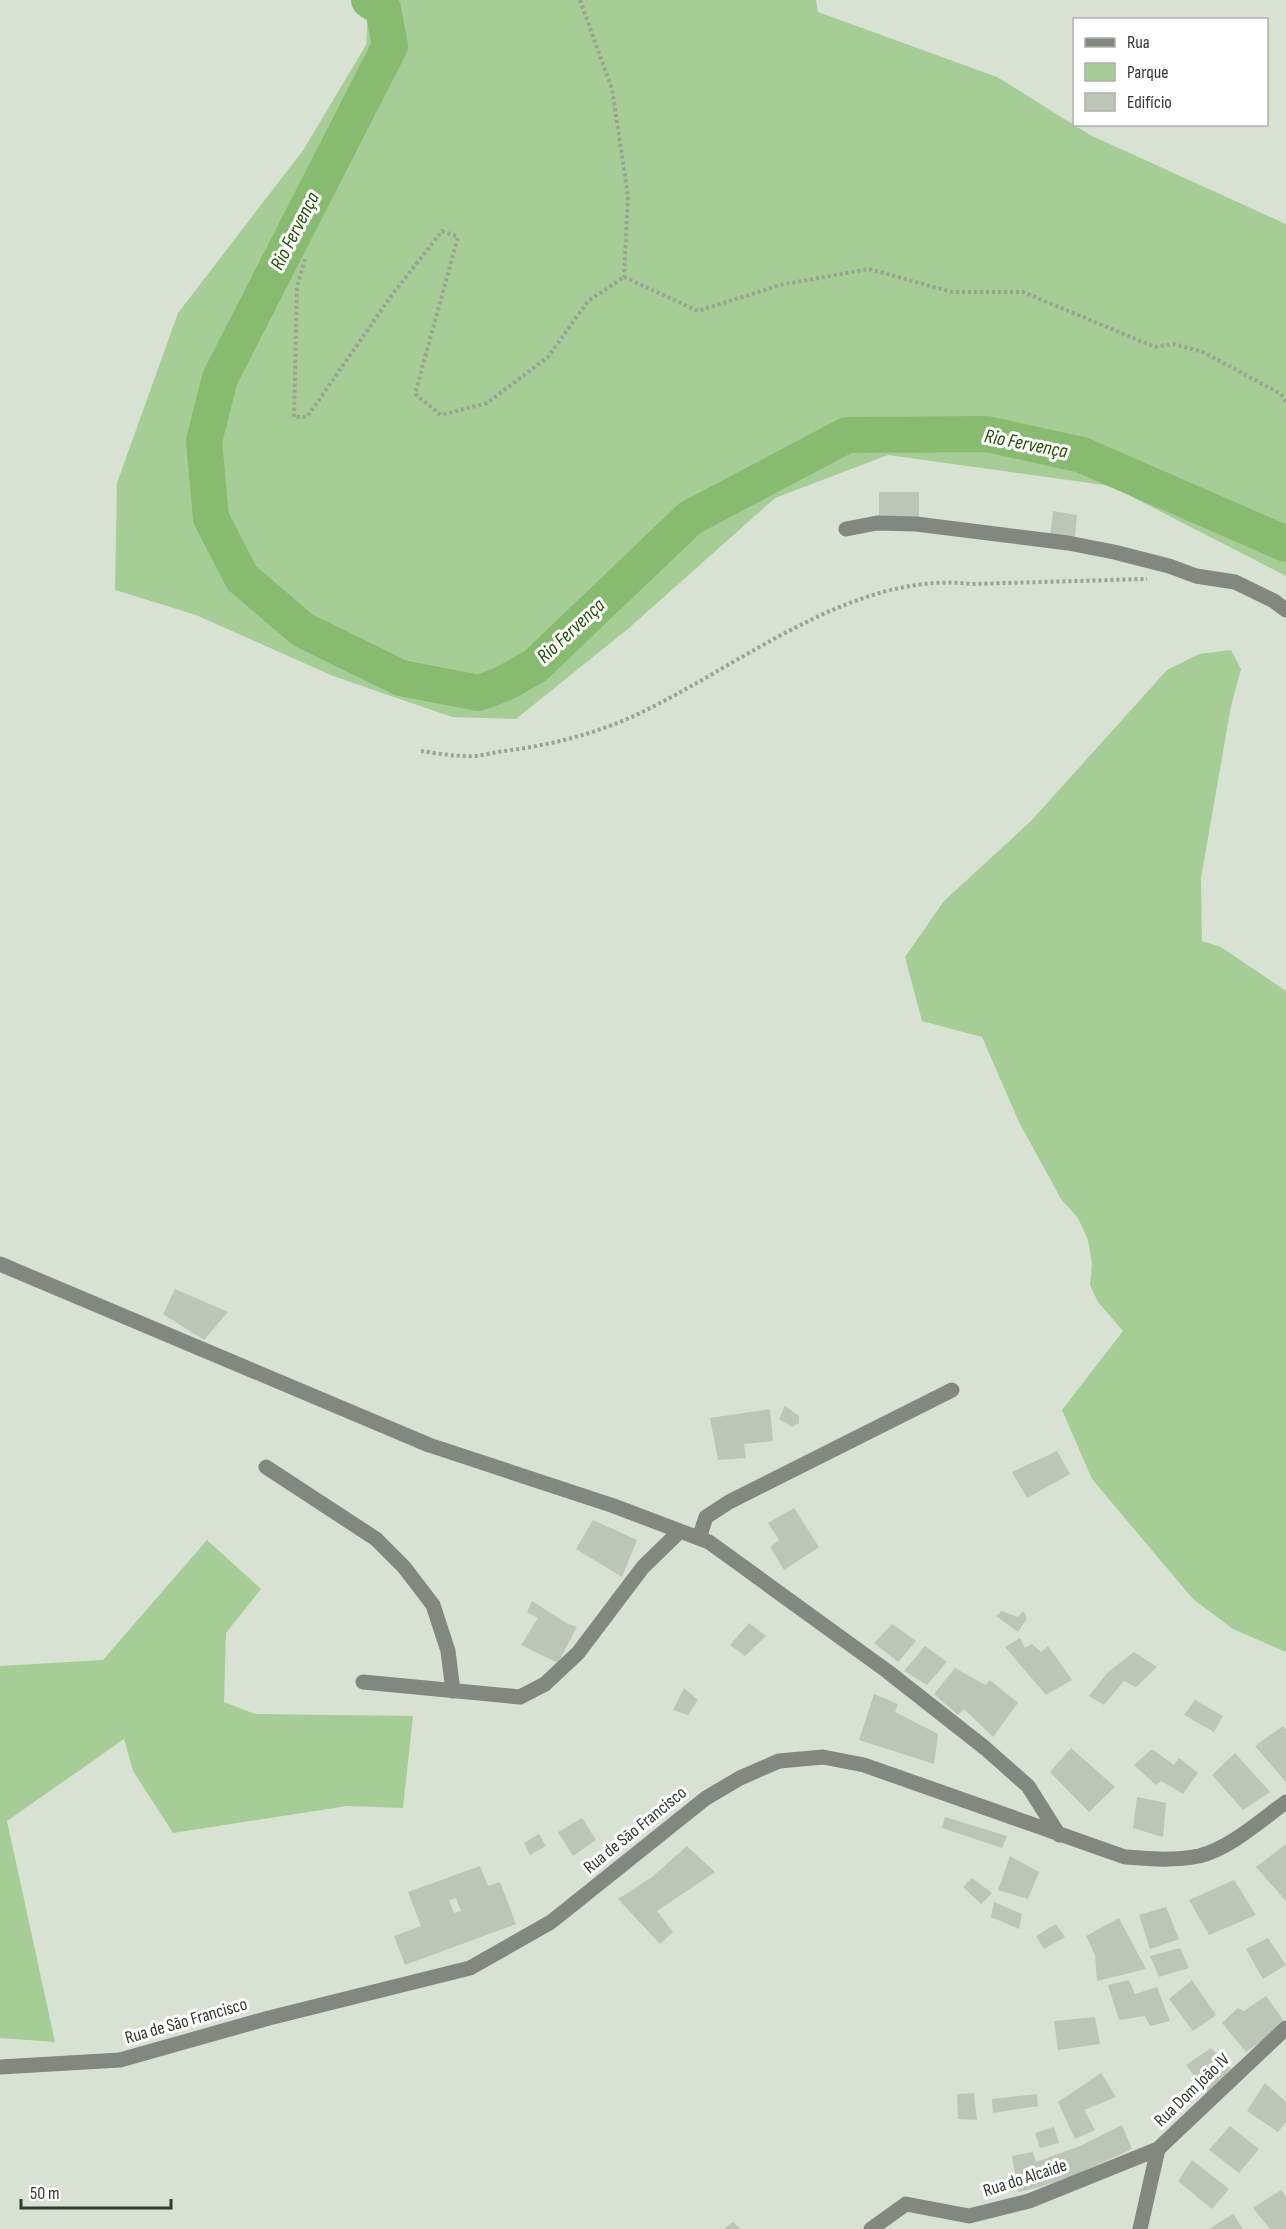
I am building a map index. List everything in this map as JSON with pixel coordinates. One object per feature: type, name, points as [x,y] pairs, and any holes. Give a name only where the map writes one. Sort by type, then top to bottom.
[{"type":"street","points":[[846,529],[877,523],[916,524],[1047,540],[1114,552],[1169,566],[1196,576],[1236,582],[1275,601],[1286,610]]},
{"type":"street","points":[[0,1264],[429,1445],[614,1506],[709,1542],[887,1671],[985,1748],[1028,1786],[1059,1835]]},
{"type":"street","points":[[699,1538],[706,1517],[729,1502],[952,1390]]},
{"type":"street","points":[[266,1467],[376,1539],[404,1566],[434,1605],[448,1651],[453,1691]]},
{"type":"street","points":[[363,1682],[520,1697],[545,1684],[578,1653],[643,1567],[680,1531]]},
{"type":"street","name":"Rua de São Francisco","points":[[0,2067],[120,2060],[269,2018],[470,1968],[551,1922],[706,1798],[740,1778],[779,1761],[823,1757],[864,1765],[1125,1857],[1169,1860],[1201,1856],[1233,1840],[1286,1802]]},
{"type":"street","name":"Rua Dom João IV","points":[[1140,2229],[1158,2149],[1286,2028]]},
{"type":"street","name":"Rua do Alcaide","points":[[872,2229],[906,2204],[969,2217],[1029,2201],[1158,2149]]},
{"type":"path","points":[[580,0],[612,89],[614,101],[628,196],[624,277]]},
{"type":"path","points":[[305,259],[297,286],[294,417],[307,417],[392,295],[442,231],[458,237],[415,394],[441,415],[487,403],[548,357],[588,301],[624,277]]},
{"type":"path","points":[[624,277],[698,311],[780,285],[869,269],[952,292],[1023,292],[1155,347],[1174,344],[1203,352],[1281,394],[1286,402]]},
{"type":"path","points":[[420,751],[467,756],[514,750],[574,738],[636,715],[822,614],[863,597],[946,580],[972,584],[1157,579]]},
{"type":"green space","points":[[369,0],[816,0],[818,12],[997,77],[1090,135],[1286,224],[1286,576],[1111,486],[888,455],[775,498],[629,628],[516,719],[452,717],[333,676],[196,615],[115,590],[117,483],[178,313],[304,149],[366,45]]},
{"type":"green space","points":[[1231,650],[1241,669],[1231,706],[1201,878],[1202,941],[1221,947],[1286,991],[1286,1652],[1233,1629],[1193,1599],[1092,1479],[1062,1410],[1123,1331],[1098,1302],[1090,1285],[1092,1264],[1088,1240],[1078,1218],[1061,1199],[1019,1122],[982,1037],[922,1021],[905,957],[944,901],[1031,821],[1167,670],[1199,654]]},
{"type":"green space","points":[[207,1540],[261,1589],[226,1633],[224,1702],[255,1714],[413,1716],[403,1808],[347,1806],[173,1833],[133,1771],[124,1739],[7,1821],[55,2042],[0,2038],[0,1666],[103,1660]]},
{"type":"building","points":[[879,492],[919,492],[919,517],[879,517]]},
{"type":"building","points":[[1053,511],[1077,515],[1075,539],[1050,536]]},
{"type":"building","points":[[175,1289],[228,1312],[204,1340],[163,1314]]},
{"type":"building","points":[[785,1406],[799,1416],[799,1423],[792,1427],[779,1419]]},
{"type":"building","points":[[770,1409],[773,1441],[744,1444],[746,1458],[718,1460],[710,1418]]},
{"type":"building","points":[[1057,1451],[1070,1474],[1027,1498],[1012,1472]]},
{"type":"building","points":[[794,1508],[819,1547],[784,1570],[770,1547],[779,1540],[768,1523]]},
{"type":"building","points":[[593,1520],[637,1540],[622,1577],[576,1549]]},
{"type":"building","points":[[532,1601],[566,1623],[577,1627],[558,1663],[521,1645],[538,1618],[527,1612]]},
{"type":"building","points":[[1002,1611],[1018,1617],[1023,1611],[1027,1618],[1018,1632],[996,1616]]},
{"type":"building","points":[[749,1623],[766,1636],[745,1656],[730,1645]]},
{"type":"building","points":[[892,1624],[916,1641],[898,1662],[874,1643]]},
{"type":"building","points":[[1020,1638],[1025,1648],[1032,1644],[1041,1652],[1048,1646],[1072,1680],[1046,1695],[1005,1647]]},
{"type":"building","points":[[925,1646],[947,1662],[927,1685],[904,1671]]},
{"type":"building","points":[[1134,1652],[1157,1667],[1136,1687],[1124,1681],[1104,1705],[1089,1696],[1108,1672]]},
{"type":"building","points":[[955,1668],[985,1685],[990,1680],[1018,1703],[993,1737],[964,1709],[958,1715],[934,1694]]},
{"type":"building","points":[[684,1688],[698,1700],[688,1715],[673,1710]]},
{"type":"building","points":[[874,1694],[898,1704],[895,1712],[938,1734],[934,1764],[859,1740]]},
{"type":"building","points":[[1195,1700],[1223,1716],[1214,1732],[1184,1715]]},
{"type":"building","points":[[1283,1726],[1286,1730],[1286,1782],[1255,1746]]},
{"type":"building","points":[[1071,1748],[1115,1787],[1089,1812],[1050,1772]]},
{"type":"building","points":[[1152,1749],[1174,1765],[1179,1758],[1198,1773],[1183,1794],[1161,1781],[1156,1785],[1134,1765]]},
{"type":"building","points":[[1235,1753],[1270,1792],[1243,1810],[1212,1775]]},
{"type":"building","points":[[1137,1797],[1166,1803],[1163,1837],[1133,1828]]},
{"type":"building","points":[[945,1817],[1007,1836],[1002,1848],[942,1828]]},
{"type":"building","points":[[582,1818],[596,1840],[573,1856],[558,1832]]},
{"type":"building","points":[[539,1834],[546,1846],[530,1855],[524,1843]]},
{"type":"building","points":[[1286,1844],[1286,1901],[1256,1867]]},
{"type":"building","points":[[687,1846],[715,1872],[657,1911],[673,1932],[660,1944],[618,1899],[652,1877]]},
{"type":"building","points":[[1010,1856],[1039,1872],[1028,1899],[998,1890]]},
{"type":"building","points":[[480,1866],[488,1886],[500,1882],[516,1924],[405,1965],[394,1936],[421,1926],[408,1892]],"holes":[[[456,1898],[461,1911],[454,1913],[449,1900]]]},
{"type":"building","points":[[972,1878],[992,1893],[981,1904],[963,1887]]},
{"type":"building","points":[[1234,1880],[1256,1915],[1209,1935],[1189,1900]]},
{"type":"building","points":[[994,1902],[1022,1914],[1019,1929],[991,1917]]},
{"type":"building","points":[[1166,1907],[1179,1939],[1150,1949],[1139,1915]]},
{"type":"building","points":[[1119,1918],[1146,1969],[1097,1981],[1095,1955],[1086,1936]]},
{"type":"building","points":[[1056,1924],[1065,1937],[1044,1949],[1036,1936]]},
{"type":"building","points":[[1268,1938],[1286,1965],[1263,1979],[1246,1949]]},
{"type":"building","points":[[1180,1948],[1189,1968],[1159,1977],[1150,1956]]},
{"type":"building","points":[[1129,1980],[1135,1994],[1157,1987],[1170,2021],[1150,2026],[1145,2016],[1119,2020],[1108,1985]]},
{"type":"building","points":[[1192,1980],[1216,2015],[1193,2031],[1169,1999]]},
{"type":"building","points":[[1266,1996],[1286,2024],[1246,2052],[1222,2023],[1238,2008],[1244,2011]]},
{"type":"building","points":[[1095,2017],[1100,2044],[1058,2050],[1054,2021]]},
{"type":"building","points":[[1211,2048],[1232,2070],[1208,2094],[1186,2065]]},
{"type":"building","points":[[1101,2073],[1116,2097],[1084,2110],[1095,2130],[1075,2139],[1058,2102]]},
{"type":"building","points":[[1265,2083],[1286,2102],[1286,2122],[1278,2132],[1247,2111]]},
{"type":"building","points":[[974,2093],[977,2120],[958,2119],[957,2094]]},
{"type":"building","points":[[1037,2094],[1038,2106],[993,2113],[992,2099]]},
{"type":"building","points":[[1122,2125],[1132,2149],[1072,2176],[1018,2192],[1012,2156],[1033,2152],[1036,2162],[1080,2146]]},
{"type":"building","points":[[1230,2126],[1259,2149],[1239,2173],[1209,2150]]},
{"type":"building","points":[[1054,2127],[1059,2143],[1040,2148],[1035,2133]]},
{"type":"building","points":[[1192,2160],[1229,2189],[1212,2209],[1178,2181]]},
{"type":"building","points":[[1281,2190],[1286,2197],[1286,2229],[1270,2229],[1253,2208]]},
{"type":"building","points":[[1233,2214],[1243,2229],[1209,2229]]},
{"type":"building","points":[[733,2222],[741,2229],[723,2229]]},
{"type":"waterway","name":"Rio Fervença","points":[[369,0],[383,9],[390,46],[220,378],[204,441],[211,518],[242,578],[303,630],[401,678],[479,693],[503,684],[535,666],[690,518],[847,435],[987,434],[1082,455],[1286,544]]}]
